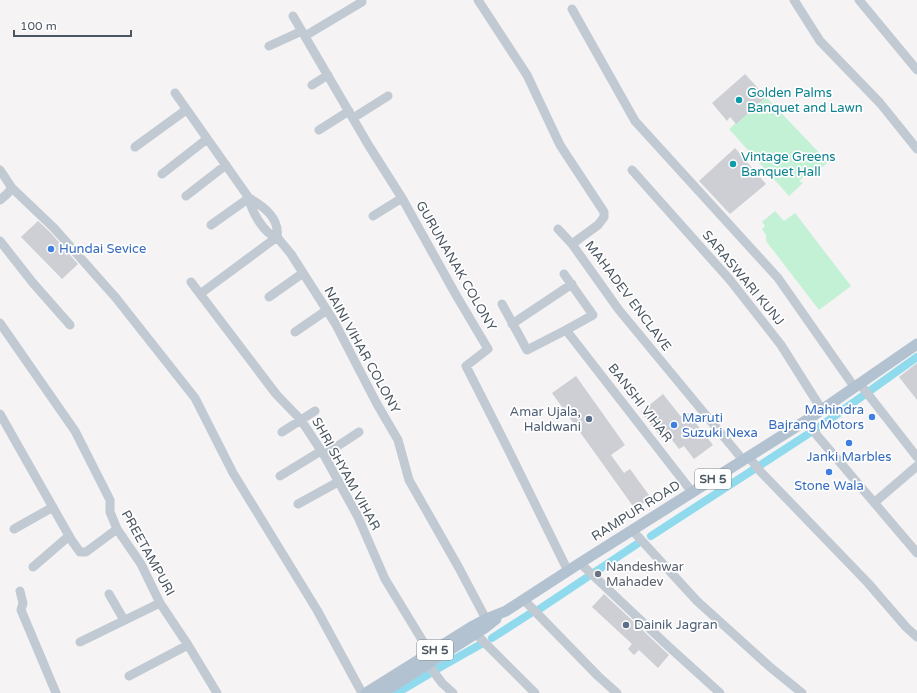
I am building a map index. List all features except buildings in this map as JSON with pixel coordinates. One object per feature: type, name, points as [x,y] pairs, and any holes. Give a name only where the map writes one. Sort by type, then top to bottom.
[{"type":"main road","name":"RAMPUR ROAD","points":[[366,693],[429,658],[486,619],[506,611],[524,600],[692,492],[751,463],[812,427],[822,410],[862,390],[917,344]]},
{"type":"main road","points":[[382,693],[429,658],[476,634],[506,611]]},
{"type":"street","name":"MAHADEV ENCLAVE","points":[[478,0],[527,75],[560,145],[604,212],[604,217],[598,225],[572,244],[619,310],[751,463],[868,583],[917,637]]},
{"type":"street","points":[[794,0],[820,40],[880,103],[917,149]]},
{"type":"street","points":[[859,0],[917,70]]},
{"type":"street","points":[[269,46],[303,34],[362,2]]},
{"type":"street","points":[[572,9],[635,121],[778,278],[862,390],[917,457]]},
{"type":"street","name":"GURUNANAK COLONY","points":[[293,16],[402,198],[488,349],[466,366],[568,571]]},
{"type":"street","points":[[312,85],[328,75]]},
{"type":"street","name":"NAINI VIHAR COLONY","points":[[175,92],[186,110],[249,198],[252,210],[264,228],[275,237],[278,237],[327,310],[398,440],[409,480],[460,568],[486,619]]},
{"type":"street","points":[[319,130],[388,96]]},
{"type":"street","points":[[135,147],[186,110]]},
{"type":"street","points":[[162,174],[207,139]]},
{"type":"street","points":[[186,196],[226,165]]},
{"type":"street","points":[[0,170],[12,188],[54,228],[85,261],[195,398],[233,473],[317,610],[362,693]]},
{"type":"street","name":"SARASWARI KUNJ","points":[[632,170],[730,280],[781,345],[822,410]]},
{"type":"street","points":[[0,200],[12,188]]},
{"type":"street","points":[[200,294],[278,237],[277,227],[270,214],[261,205],[249,198],[211,226]]},
{"type":"street","points":[[373,216],[402,198]]},
{"type":"street","points":[[558,229],[572,244]]},
{"type":"street","points":[[0,241],[33,284],[70,325]]},
{"type":"street","points":[[269,297],[303,273]]},
{"type":"street","points":[[502,304],[527,350],[593,315],[564,274]]},
{"type":"street","name":"SHRI SHYAM VIHAR","points":[[191,282],[276,394],[301,420],[322,453],[358,517],[385,579],[442,683],[453,693]]},
{"type":"street","points":[[512,324],[572,284]]},
{"type":"street","points":[[295,332],[327,310]]},
{"type":"street","name":"PREETAMPURI","points":[[0,323],[75,431],[110,500],[110,512],[117,529],[141,564],[160,603],[217,693]]},
{"type":"street","name":"BANSHI VIHAR","points":[[566,330],[692,492]]},
{"type":"street","points":[[282,432],[315,411]]},
{"type":"street","points":[[0,414],[69,536],[80,552],[86,552],[117,529]]},
{"type":"street","points":[[812,427],[917,553]]},
{"type":"street","points":[[280,476],[359,432]]},
{"type":"street","points":[[875,502],[917,466]]},
{"type":"street","points":[[298,504],[338,482]]},
{"type":"street","points":[[14,529],[53,507]]},
{"type":"street","points":[[632,530],[697,600],[770,667],[802,693]]},
{"type":"street","points":[[32,567],[69,536]]},
{"type":"street","points":[[580,563],[591,575],[720,693]]},
{"type":"street","points":[[20,591],[23,603],[21,610],[56,693]]},
{"type":"street","points":[[110,594],[124,620]]},
{"type":"street","points":[[524,600],[598,676],[617,693]]},
{"type":"street","points":[[80,642],[160,603]]},
{"type":"street","points":[[476,634],[535,693]]},
{"type":"street","points":[[129,676],[188,645]]},
{"type":"green space","points":[[766,97],[828,162],[813,175],[811,170],[799,181],[803,183],[789,196],[729,129]]},
{"type":"green space","points":[[775,211],[784,221],[795,213],[851,286],[819,310],[766,241],[766,235],[762,229],[765,226],[762,222]]},
{"type":"waterway","points":[[651,536],[822,425],[917,357]]},
{"type":"waterway","points":[[538,610],[637,544]]},
{"type":"waterway","points":[[492,638],[531,613]]},
{"type":"waterway","points":[[437,669],[483,643]]},
{"type":"waterway","points":[[397,693],[429,674]]},
{"type":"place","name":"Golden Palms Banquet and Lawn","points":[[739,100]]},
{"type":"place","name":"Vintage Greens Banquet Hall","points":[[733,164]]},
{"type":"place","name":"Hundai Sevice","points":[[51,249]]},
{"type":"place","name":"Mahindra Bajrang Motors","points":[[872,417]]},
{"type":"place","name":"Amar Ujala, Haldwani","points":[[589,419]]},
{"type":"place","name":"Maruti Suzuki Nexa","points":[[674,425]]},
{"type":"place","name":"Janki Marbles","points":[[849,443]]},
{"type":"place","name":"Stone Wala","points":[[829,472]]},
{"type":"place","name":"Nandeshwar Mahadev","points":[[598,574]]},
{"type":"place","name":"Dainik Jagran","points":[[626,625]]}]
